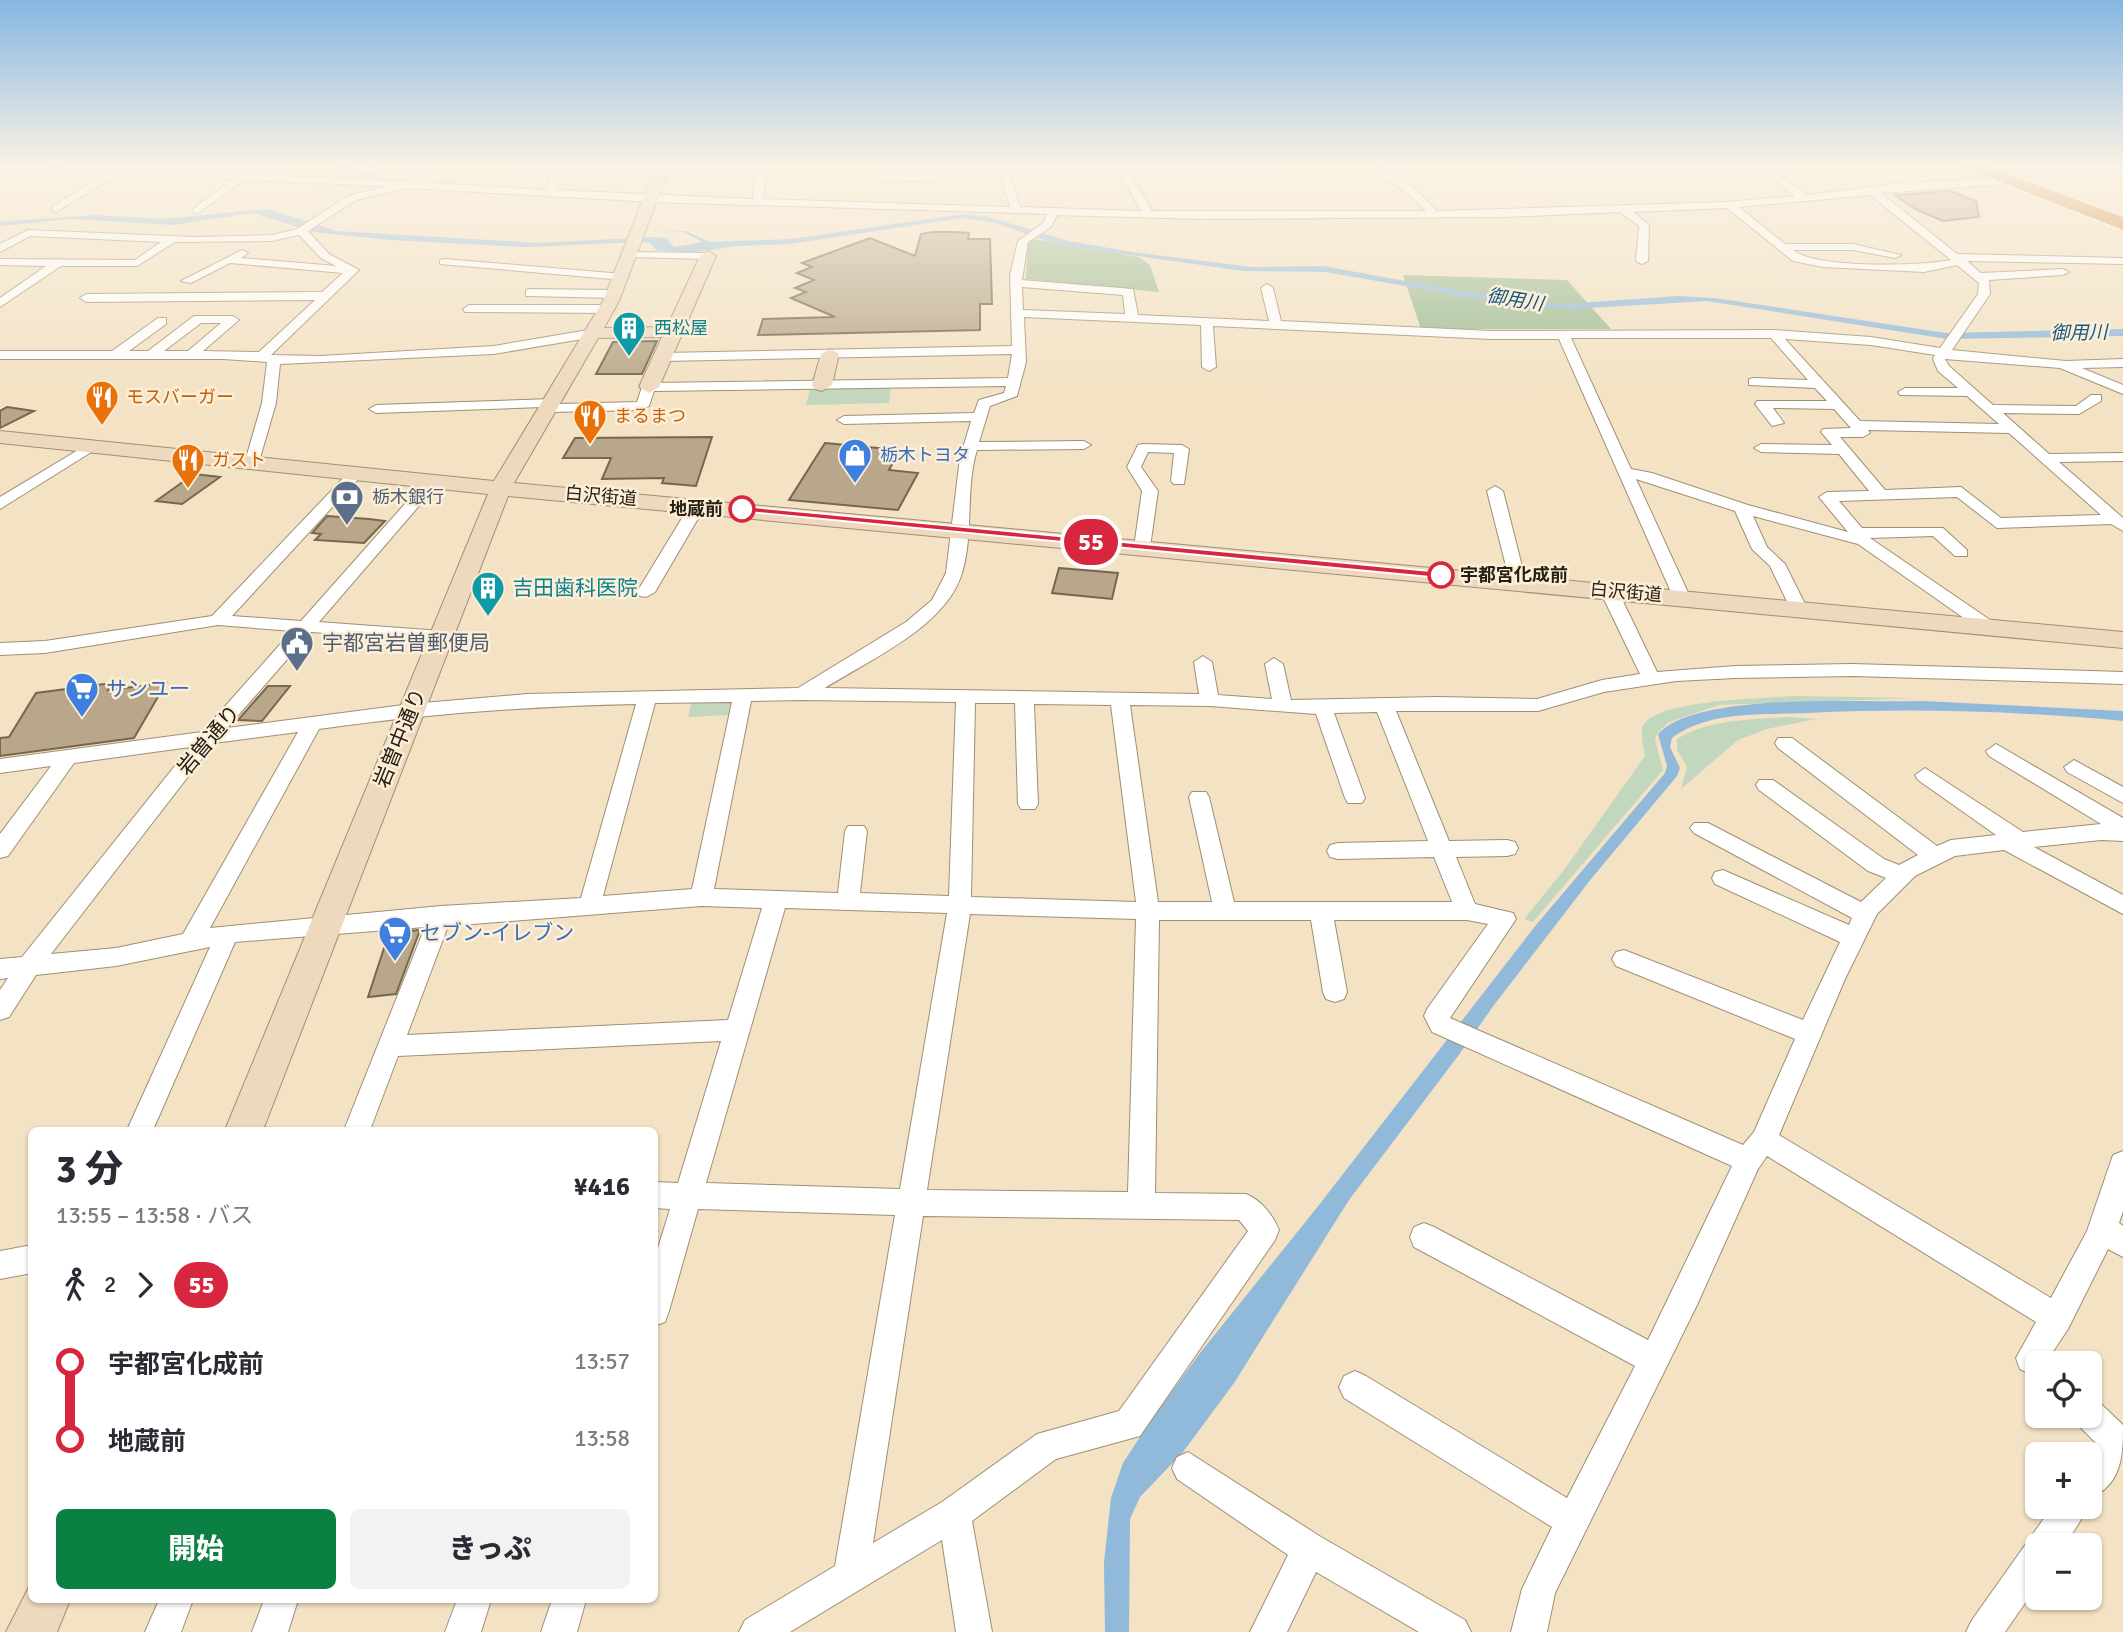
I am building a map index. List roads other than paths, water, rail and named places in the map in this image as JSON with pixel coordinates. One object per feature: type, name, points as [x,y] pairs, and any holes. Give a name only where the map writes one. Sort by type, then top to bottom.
[{"type":"street","points":[[32,262],[64,242]]},
{"type":"street","points":[[85,262],[117,242]]},
{"type":"street","points":[[0,262],[137,263],[168,242]]},
{"type":"street","points":[[187,281],[264,242]]},
{"type":"street","points":[[315,242],[325,256],[350,267],[351,271]]},
{"type":"street","points":[[802,694],[912,626],[939,603],[954,573],[971,446],[979,417],[984,403],[1010,396],[1019,362],[1017,283],[1023,242]]},
{"type":"street","points":[[1642,261],[1643,242]]},
{"type":"street","points":[[1775,242],[1816,275],[1872,276]]},
{"type":"street","points":[[1938,242],[1984,282],[1984,294],[1939,359],[1942,368],[2119,522]]},
{"type":"street","points":[[376,409],[642,406],[708,256],[636,243]]},
{"type":"street","name":"岩曽中通り","points":[[245,1127],[501,487],[594,333],[615,294],[636,243]]},
{"type":"street","points":[[2038,246],[2055,257]]},
{"type":"street","points":[[1781,247],[1853,247],[1905,254]]},
{"type":"street","points":[[1929,254],[2123,261]]},
{"type":"street","points":[[1797,260],[1823,264],[1924,269],[1957,257]]},
{"type":"street","points":[[229,260],[351,271]]},
{"type":"street","points":[[0,303],[59,262]]},
{"type":"street","points":[[444,262],[615,294]]},
{"type":"street","points":[[251,465],[270,402],[268,358],[351,271]]},
{"type":"street","points":[[1979,277],[2063,272]]},
{"type":"street","points":[[1017,283],[1129,292],[1132,318]]},
{"type":"street","points":[[1267,288],[1276,326]]},
{"type":"street","points":[[530,293],[615,294]]},
{"type":"street","points":[[469,309],[615,294]]},
{"type":"street","points":[[86,298],[325,296]]},
{"type":"street","points":[[1018,313],[1413,333],[1774,334],[1871,341],[1953,341],[1983,359],[2062,364],[2123,363]]},
{"type":"street","points":[[150,356],[198,319],[233,320],[191,355]]},
{"type":"street","points":[[114,356],[162,321]]},
{"type":"street","points":[[1207,322],[1209,367]]},
{"type":"street","points":[[0,355],[191,355],[268,358],[494,350],[594,333],[674,332]]},
{"type":"street","points":[[1563,334],[1681,597]]},
{"type":"street","points":[[1774,334],[1863,433],[1828,432],[1881,495]]},
{"type":"street","points":[[663,357],[1019,350]]},
{"type":"street","points":[[822,385],[830,354]]},
{"type":"street","points":[[2062,364],[2123,390]]},
{"type":"street","points":[[649,387],[1012,382]]},
{"type":"street","points":[[1754,382],[1819,384]]},
{"type":"street","points":[[1905,392],[1972,392]]},
{"type":"street","points":[[1992,409],[2079,410],[2096,398]]},
{"type":"street","points":[[1777,423],[1762,404],[1838,405]]},
{"type":"street","points":[[844,420],[979,417]]},
{"type":"street","points":[[1856,425],[2015,429]]},
{"type":"street","name":"白沢街道","points":[[0,437],[251,465],[2123,640]]},
{"type":"street","points":[[971,446],[1084,444]]},
{"type":"street","points":[[0,504],[89,448]]},
{"type":"street","points":[[1142,547],[1150,491],[1134,467],[1143,448],[1182,449],[1179,481]]},
{"type":"street","points":[[1761,448],[1843,450]]},
{"type":"street","points":[[2048,458],[2123,457]]},
{"type":"street","points":[[1625,473],[1647,476],[1742,508],[1861,537],[1937,531],[1961,553]]},
{"type":"street","points":[[218,620],[355,474]]},
{"type":"street","name":"岩曽通り","points":[[0,1010],[30,964],[208,738],[432,482]]},
{"type":"street","points":[[1495,491],[1518,582]]},
{"type":"street","points":[[1987,626],[1861,537],[1827,497],[1961,492],[1997,523],[2119,522]]},
{"type":"street","points":[[646,592],[698,505]]},
{"type":"street","points":[[1742,508],[1760,549],[1777,564],[1798,608]]},
{"type":"street","points":[[1609,591],[1651,679]]},
{"type":"street","points":[[0,649],[45,647],[218,620],[441,636]]},
{"type":"street","points":[[1203,663],[1210,700]]},
{"type":"street","points":[[1274,664],[1283,706]]},
{"type":"street","points":[[0,766],[411,710],[527,700],[802,694],[1210,700],[1323,708],[1538,705],[1602,687],[1651,679],[1735,672],[1852,670],[2123,678]]},
{"type":"street","points":[[701,897],[743,696]]},
{"type":"street","points":[[851,1574],[960,905],[967,697]]},
{"type":"street","points":[[590,904],[647,698]]},
{"type":"street","points":[[1024,698],[1028,804]]},
{"type":"street","points":[[1119,699],[1148,911],[1141,1206]]},
{"type":"street","points":[[1384,706],[1467,911]]},
{"type":"street","points":[[1323,708],[1355,798]]},
{"type":"street","points":[[191,941],[313,723]]},
{"type":"street","points":[[1785,743],[1936,856]]},
{"type":"street","points":[[1996,751],[2123,831]]},
{"type":"street","points":[[0,850],[68,757]]},
{"type":"street","points":[[2074,767],[2123,796]]},
{"type":"street","points":[[1925,775],[2013,841],[2123,905]]},
{"type":"street","points":[[1766,785],[1876,865],[1902,876]]},
{"type":"street","points":[[1199,797],[1224,911]]},
{"type":"street","points":[[1701,828],[1866,915]]},
{"type":"street","points":[[848,901],[856,831]]},
{"type":"street","points":[[1529,1632],[1539,1589],[1687,1295],[1866,915],[1902,876],[1951,848],[2123,831]]},
{"type":"street","points":[[1338,851],[1507,848]]},
{"type":"street","points":[[1723,878],[1854,938]]},
{"type":"street","points":[[0,970],[30,964],[116,957],[227,934],[441,915],[701,897],[1148,911],[1467,911],[1505,919],[1436,1016],[1441,1025],[1756,1150],[2057,1318]]},
{"type":"street","points":[[658,1298],[776,899]]},
{"type":"street","points":[[1321,913],[1335,992]]},
{"type":"street","points":[[358,1127],[441,915]]},
{"type":"street","points":[[142,1127],[227,934]]},
{"type":"street","points":[[1625,959],[1810,1034]]},
{"type":"street","points":[[390,1046],[738,1030]]},
{"type":"street","points":[[2036,1351],[2113,1235],[2115,1203],[2123,1164]]},
{"type":"street","points":[[658,1195],[1246,1207],[1265,1230],[1129,1424],[1048,1445],[954,1514],[757,1632]]},
{"type":"street","points":[[1424,1237],[1653,1359]]},
{"type":"street","points":[[0,1265],[28,1260]]},
{"type":"street","points":[[1355,1387],[1573,1521]]},
{"type":"street","points":[[2102,1427],[2120,1445],[2102,1467]]},
{"type":"street","points":[[1188,1468],[1309,1549],[1453,1632]]},
{"type":"street","points":[[954,1514],[974,1632]]},
{"type":"street","points":[[1268,1632],[1309,1549]]},
{"type":"street","points":[[1984,1632],[2025,1574]]},
{"type":"street","points":[[31,1632],[45,1603]]},
{"type":"street","points":[[163,1632],[175,1603]]},
{"type":"street","points":[[270,1632],[280,1603]]},
{"type":"street","points":[[463,1632],[473,1603]]},
{"type":"street","points":[[559,1632],[568,1603]]},
{"type":"water","points":[[432,242],[636,242],[526,247]]},
{"type":"water","points":[[642,242],[670,242],[674,247],[701,242],[800,242],[736,246],[690,253],[656,250],[650,243]]},
{"type":"water","name":"御用川","points":[[1051,242],[1076,242],[1252,267],[1323,266],[1512,300],[1563,304],[1678,296],[1715,298],[1946,333],[2123,329],[2123,336],[1947,339],[1707,301],[1573,309],[1518,306],[1326,272],[1244,271]]},
{"type":"water","points":[[1824,701],[1923,701],[2123,711],[2123,721],[1965,711],[1755,714],[1719,718],[1686,729],[1672,738],[1670,747],[1680,768],[1677,776],[1591,879],[1494,1005],[1349,1200],[1234,1383],[1183,1452],[1140,1497],[1130,1519],[1129,1632],[1105,1632],[1104,1563],[1111,1498],[1123,1463],[1200,1353],[1319,1205],[1536,925],[1665,773],[1667,766],[1658,734],[1678,720],[1743,705]]},
{"type":"place","name":"西松屋","points":[[629,358]]},
{"type":"place","name":"モスバーガー","points":[[102,427]]},
{"type":"place","name":"まるまつ","points":[[590,446]]},
{"type":"place","name":"栃木トヨタ","points":[[855,485]]},
{"type":"place","name":"ガスト","points":[[188,490]]},
{"type":"place","name":"地蔵前","points":[[742,509]]},
{"type":"place","name":"栃木銀行","points":[[347,527]]},
{"type":"place","name":"宇都宮化成前","points":[[1441,575]]},
{"type":"place","name":"吉田歯科医院","points":[[488,618]]},
{"type":"place","name":"宇都宮岩曽郵便局","points":[[297,673]]},
{"type":"place","name":"サンユー","points":[[82,719]]},
{"type":"place","name":"セブン-イレブン","points":[[395,963]]}]
